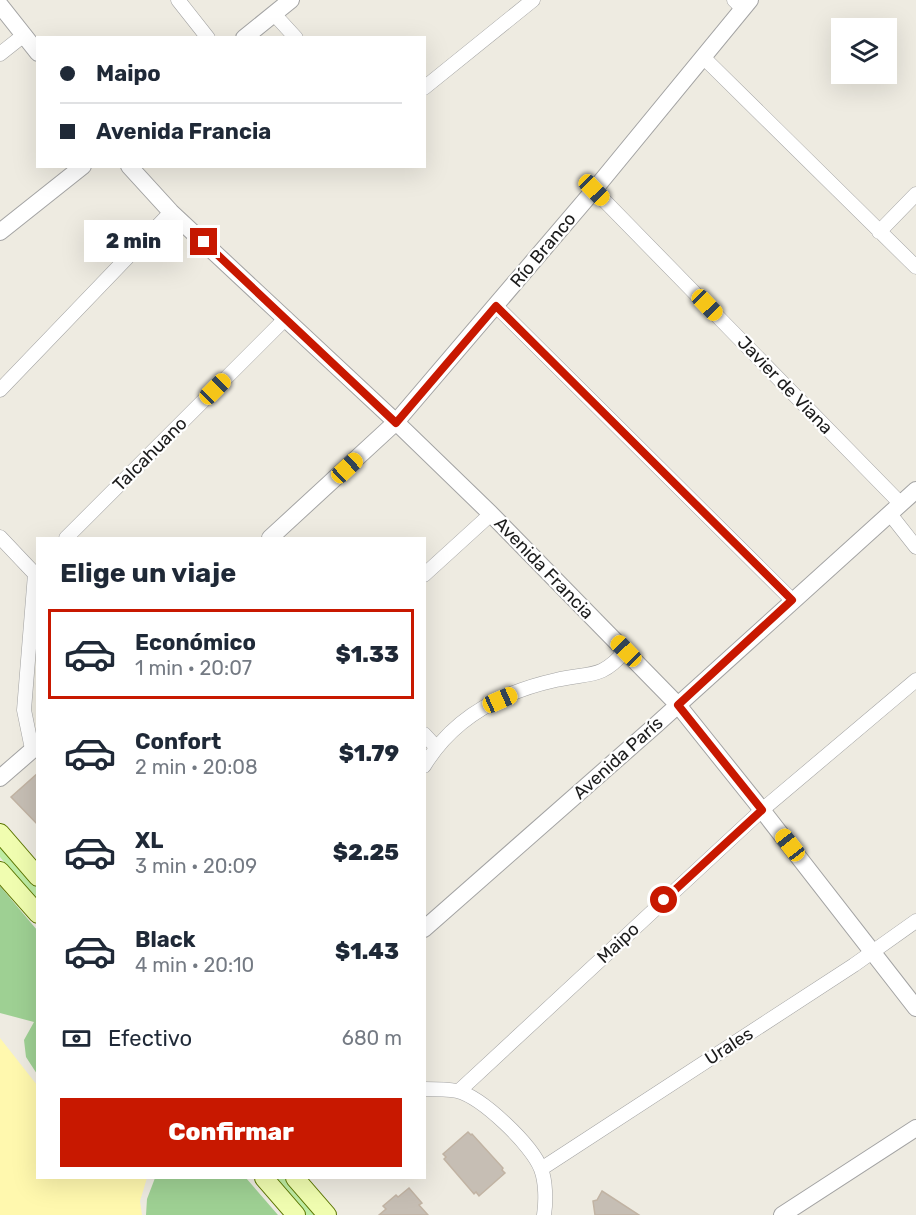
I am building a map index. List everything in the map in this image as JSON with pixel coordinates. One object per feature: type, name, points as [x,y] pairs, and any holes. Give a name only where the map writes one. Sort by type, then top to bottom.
[{"type":"main road","points":[[0,833],[36,875]]},
{"type":"main road","points":[[0,871],[36,912]]},
{"type":"main road","points":[[265,1179],[296,1215]]},
{"type":"main road","points":[[296,1179],[327,1215]]},
{"type":"street","points":[[178,0],[206,36]]},
{"type":"street","points":[[246,36],[291,0]]},
{"type":"street","points":[[426,86],[533,0]]},
{"type":"street","name":"Río Branco","points":[[271,537],[396,423],[594,190],[703,57],[742,3]]},
{"type":"street","points":[[0,5],[36,50]]},
{"type":"street","points":[[274,14],[294,36]]},
{"type":"street","points":[[0,54],[24,35]]},
{"type":"street","points":[[703,57],[916,267]]},
{"type":"street","points":[[0,232],[80,168]]},
{"type":"street","name":"Avenida Francia","points":[[131,168],[171,212],[286,318],[491,514],[678,705],[916,1008]]},
{"type":"street","name":"Javier de Viana","points":[[594,190],[895,509],[916,547]]},
{"type":"street","points":[[879,232],[916,194]]},
{"type":"street","points":[[0,390],[171,212]]},
{"type":"street","points":[[496,306],[792,600]]},
{"type":"street","name":"Talcahuano","points":[[67,537],[286,318]]},
{"type":"street","name":"Avenida París","points":[[426,926],[678,705],[916,490]]},
{"type":"street","points":[[426,573],[491,514]]},
{"type":"street","points":[[0,537],[36,572],[24,710],[35,747],[0,778]]},
{"type":"street","points":[[426,763],[436,747],[456,726],[480,709],[520,691],[555,680],[602,672],[626,651]]},
{"type":"street","name":"Maipo","points":[[459,1091],[762,810],[916,680]]},
{"type":"street","points":[[426,736],[436,747]]},
{"type":"street","name":"Urales","points":[[541,1169],[873,952],[916,921]]},
{"type":"street","points":[[426,1089],[459,1091],[484,1105],[511,1128],[541,1169],[546,1203],[544,1215]]},
{"type":"street","points":[[782,1215],[916,1128]]},
{"type":"green space","points":[[0,843],[36,887],[36,901],[0,857]]},
{"type":"green space","points":[[0,886],[36,929],[36,1072],[26,1057],[24,1040],[34,1022],[0,1013]]},
{"type":"green space","points":[[155,1179],[247,1179],[278,1215],[146,1215],[147,1199]]},
{"type":"green space","points":[[273,1179],[285,1179],[316,1215],[304,1215]]},
{"type":"sand","points":[[0,1038],[36,1084],[36,1179],[147,1179],[140,1201],[142,1215],[0,1215]]},
{"type":"building","points":[[36,775],[36,823],[11,797]]},
{"type":"building","points":[[468,1132],[503,1168],[505,1173],[479,1196],[476,1192],[474,1194],[444,1159],[446,1157],[443,1154]]},
{"type":"building","points":[[409,1188],[422,1203],[419,1205],[428,1215],[379,1215],[386,1209],[383,1206]]},
{"type":"building","points":[[602,1191],[639,1215],[595,1215],[593,1201],[597,1200]]},
{"type":"route","points":[[204,242],[396,423],[496,306],[792,600],[678,705],[762,810],[664,900]]}]
